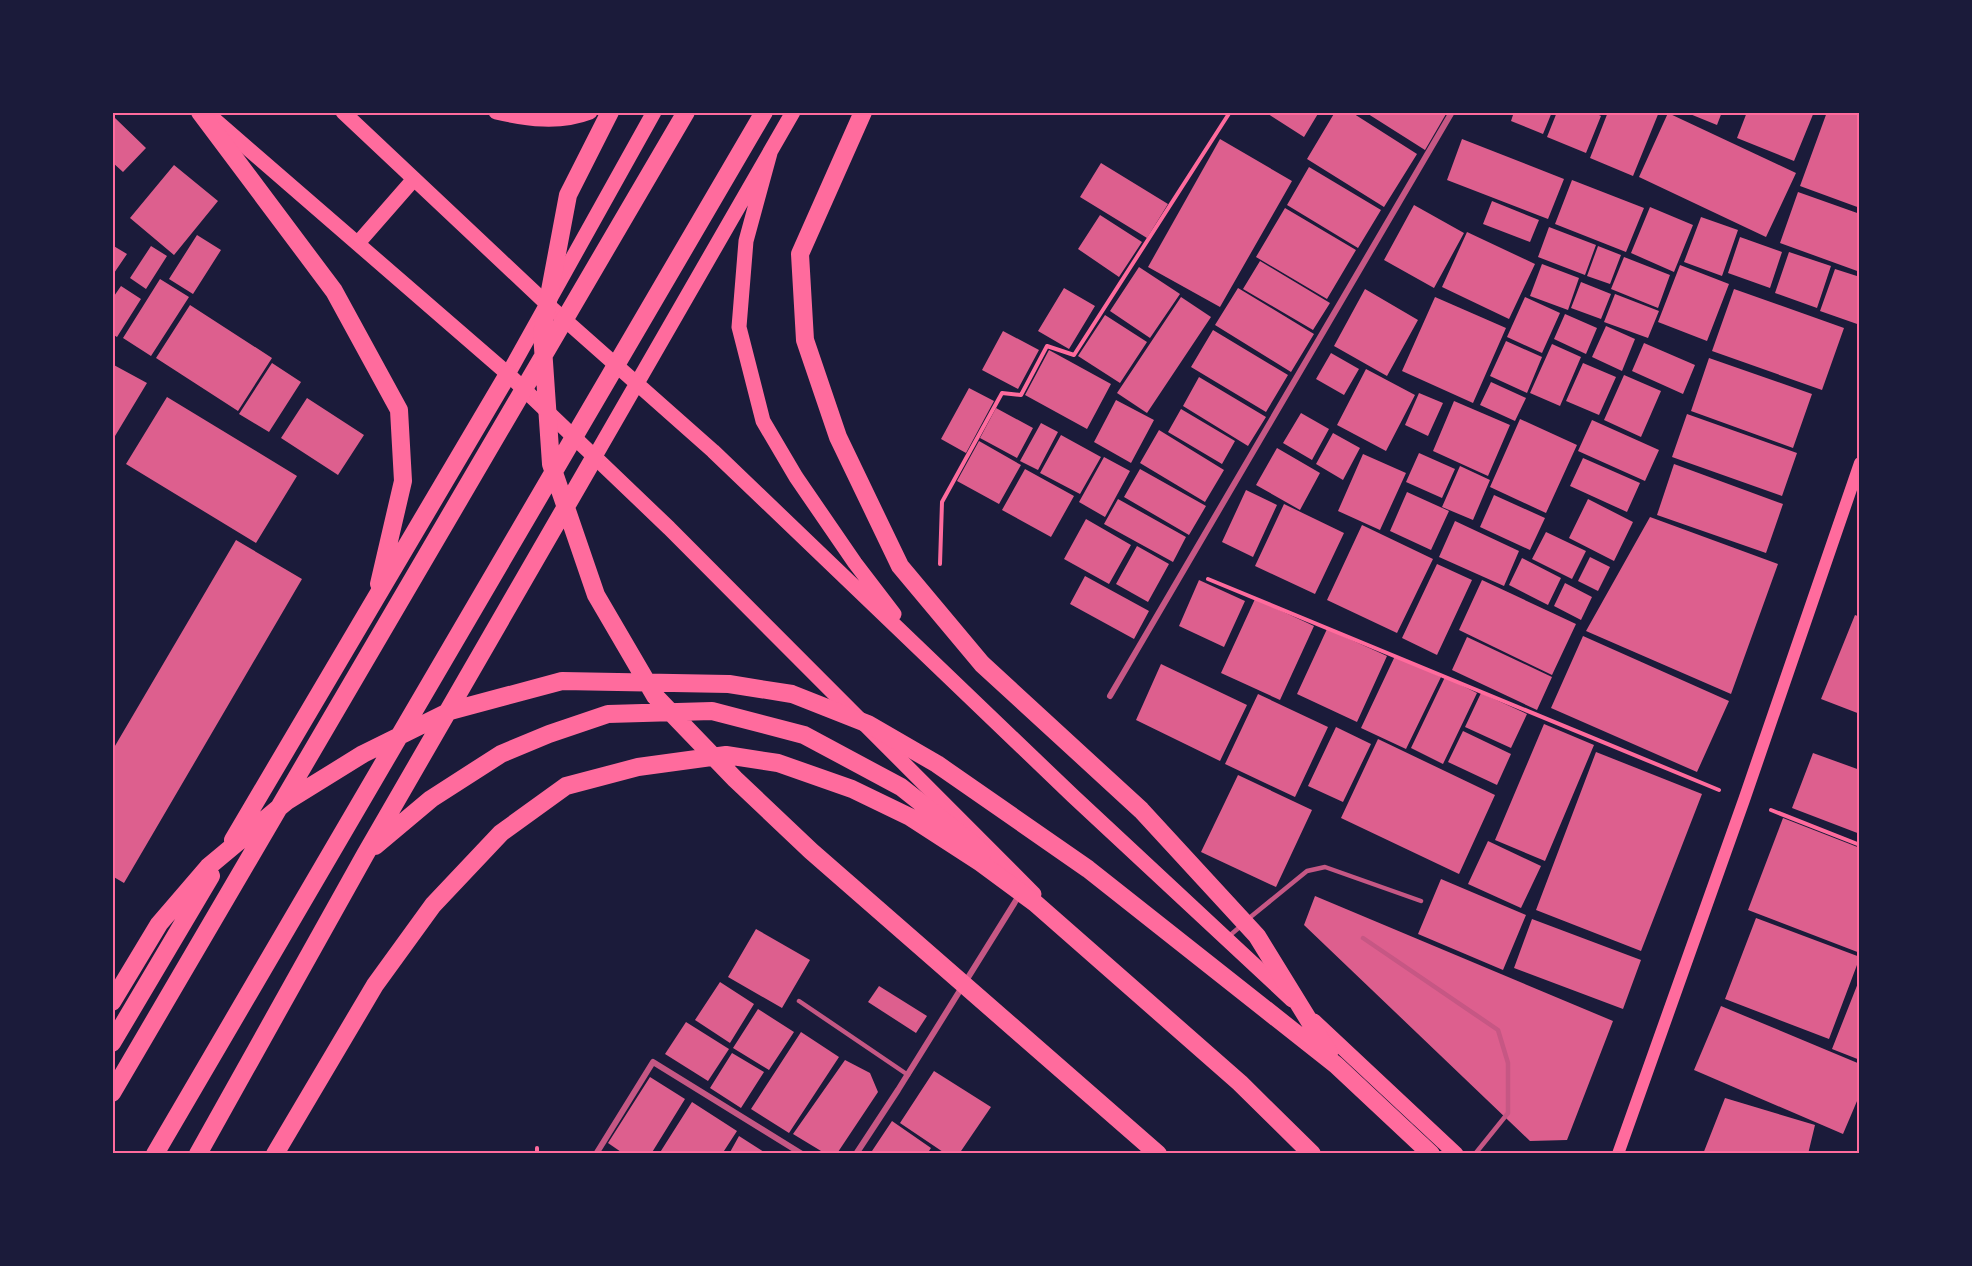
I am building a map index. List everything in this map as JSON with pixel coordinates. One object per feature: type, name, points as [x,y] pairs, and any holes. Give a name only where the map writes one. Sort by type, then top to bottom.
[{"type":"highway","points":[[200,112],[334,291],[399,410],[403,481],[374,602]]},
{"type":"highway","points":[[610,112],[568,195],[542,333],[550,464],[596,595],[654,696],[735,779],[811,851],[1158,1154]]},
{"type":"highway","points":[[112,1093],[686,112]]},
{"type":"highway","points":[[155,1154],[764,112]]},
{"type":"highway","points":[[863,112],[800,254],[805,339],[838,437],[900,566],[982,664],[1141,810],[1257,936],[1336,1065]]},
{"type":"highway","points":[[112,1042],[508,374]]},
{"type":"highway","points":[[198,1154],[365,855],[594,458]]},
{"type":"highway","points":[[112,1002],[159,924],[208,867],[287,801],[363,754],[450,711],[562,681],[729,684],[792,694],[868,724],[937,764],[1088,869],[1336,1065],[1431,1154]]},
{"type":"highway","points":[[365,855],[431,799],[501,754],[520,746],[608,714],[712,711],[804,735],[901,787],[1026,886]]},
{"type":"highway","points":[[275,1154],[375,985],[433,904],[501,833],[566,786],[638,767],[726,755],[778,763],[852,789],[910,817],[981,863],[1035,903],[1240,1083],[1312,1154]]},
{"type":"main road","points":[[205,112],[508,374],[669,528],[1026,886],[1301,1154]]},
{"type":"main road","points":[[343,112],[548,304],[713,451],[1072,796],[1456,1154]]},
{"type":"main road","points":[[496,112],[536,120],[580,116],[590,112]]},
{"type":"main road","points":[[508,374],[654,112]]},
{"type":"main road","points":[[594,458],[793,112]]},
{"type":"main road","points":[[770,153],[746,242],[739,327],[763,421],[796,477],[855,563],[921,650]]},
{"type":"main road","points":[[358,243],[414,179]]},
{"type":"main road","points":[[1618,1154],[1744,800],[1860,463]]},
{"type":"street","points":[[1110,696],[1452,112]]},
{"type":"street","points":[[856,1154],[1026,886]]},
{"type":"street","points":[[597,1154],[653,1062],[802,1154]]},
{"type":"lane","points":[[1226,938],[1307,872],[1325,867],[1421,901]]},
{"type":"lane","points":[[1364,938],[1498,1030],[1508,1063],[1508,1113],[1475,1154]]},
{"type":"lane","points":[[799,1001],[908,1075]]},
{"type":"path","points":[[940,572],[942,502],[1002,393],[1021,395],[1047,346],[1074,355],[1230,112]]},
{"type":"path","points":[[1184,569],[1744,800],[1860,845]]},
{"type":"building","points":[[1265,112],[1319,112],[1304,137]]},
{"type":"building","points":[[1335,112],[1351,112],[1417,154],[1384,207],[1307,159]]},
{"type":"building","points":[[1365,112],[1444,112],[1446,114],[1425,150]]},
{"type":"building","points":[[1514,112],[1552,112],[1543,134],[1511,121]]},
{"type":"building","points":[[1557,112],[1593,112],[1601,116],[1586,153],[1547,137]]},
{"type":"building","points":[[1608,112],[1659,112],[1633,176],[1590,158]]},
{"type":"building","points":[[1685,112],[1722,112],[1717,125]]},
{"type":"building","points":[[1747,112],[1814,112],[1794,161],[1737,138]]},
{"type":"building","points":[[1827,112],[1860,114],[1860,208],[1800,186]]},
{"type":"building","points":[[1668,113],[1796,173],[1766,237],[1639,177]]},
{"type":"building","points":[[115,118],[146,148],[123,172],[112,162],[112,121]]},
{"type":"building","points":[[1220,139],[1292,181],[1220,307],[1148,267]]},
{"type":"building","points":[[1462,139],[1564,179],[1548,219],[1447,180]]},
{"type":"building","points":[[1101,163],[1168,204],[1147,238],[1080,197]]},
{"type":"building","points":[[174,165],[218,201],[174,255],[130,218]]},
{"type":"building","points":[[1309,167],[1381,210],[1358,248],[1287,205]]},
{"type":"building","points":[[1572,180],[1644,208],[1626,252],[1555,224]]},
{"type":"building","points":[[1798,192],[1860,214],[1860,272],[1780,243]]},
{"type":"building","points":[[1492,201],[1539,220],[1530,242],[1483,224]]},
{"type":"building","points":[[1414,205],[1464,233],[1434,288],[1384,260]]},
{"type":"building","points":[[1650,207],[1693,225],[1674,272],[1631,253]]},
{"type":"building","points":[[1285,208],[1356,250],[1327,299],[1256,257]]},
{"type":"building","points":[[1100,215],[1142,242],[1119,277],[1078,249]]},
{"type":"building","points":[[1701,217],[1738,230],[1722,276],[1684,262]]},
{"type":"building","points":[[1549,227],[1596,245],[1585,275],[1538,257]]},
{"type":"building","points":[[1467,232],[1535,264],[1509,319],[1442,287]]},
{"type":"building","points":[[197,235],[221,250],[193,294],[169,279]]},
{"type":"building","points":[[1740,237],[1782,252],[1770,288],[1728,273]]},
{"type":"building","points":[[112,245],[127,254],[112,276]]},
{"type":"building","points":[[151,246],[167,256],[146,289],[130,278]]},
{"type":"building","points":[[1598,246],[1621,255],[1610,284],[1587,276]]},
{"type":"building","points":[[1789,252],[1831,266],[1817,308],[1775,293]]},
{"type":"building","points":[[1624,257],[1670,275],[1658,308],[1611,289]]},
{"type":"building","points":[[1260,261],[1330,303],[1313,330],[1243,289]]},
{"type":"building","points":[[1542,264],[1579,278],[1568,310],[1530,296]]},
{"type":"building","points":[[1680,265],[1729,284],[1707,341],[1658,322]]},
{"type":"building","points":[[1139,267],[1180,294],[1150,338],[1110,311]]},
{"type":"building","points":[[1835,269],[1860,277],[1860,325],[1820,311]]},
{"type":"building","points":[[160,279],[189,297],[151,356],[123,338]]},
{"type":"building","points":[[1581,282],[1611,294],[1601,319],[1571,308]]},
{"type":"building","points":[[121,286],[141,299],[117,337],[112,334],[112,299]]},
{"type":"building","points":[[1064,288],[1095,306],[1069,349],[1038,331]]},
{"type":"building","points":[[1238,288],[1314,334],[1291,372],[1215,325]]},
{"type":"building","points":[[1365,289],[1418,320],[1387,376],[1334,346]]},
{"type":"building","points":[[1734,289],[1844,328],[1822,390],[1712,351]]},
{"type":"building","points":[[1615,294],[1659,311],[1648,338],[1604,322]]},
{"type":"building","points":[[1181,297],[1211,317],[1147,413],[1117,393]]},
{"type":"building","points":[[1435,297],[1506,328],[1473,403],[1402,371]]},
{"type":"building","points":[[1525,297],[1560,313],[1542,353],[1507,337]]},
{"type":"building","points":[[190,305],[272,358],[238,411],[156,358]]},
{"type":"building","points":[[1565,314],[1597,328],[1586,354],[1554,339]]},
{"type":"building","points":[[1105,315],[1147,342],[1120,383],[1078,356]]},
{"type":"building","points":[[1606,326],[1635,339],[1622,371],[1592,357]]},
{"type":"building","points":[[1213,330],[1288,375],[1266,412],[1191,367]]},
{"type":"building","points":[[1003,331],[1039,350],[1018,389],[982,370]]},
{"type":"building","points":[[1506,341],[1542,357],[1527,393],[1490,376]]},
{"type":"building","points":[[1644,343],[1695,365],[1683,394],[1632,371]]},
{"type":"building","points":[[1552,344],[1581,357],[1560,406],[1530,393]]},
{"type":"building","points":[[1049,350],[1111,384],[1087,429],[1025,395]]},
{"type":"building","points":[[1331,353],[1359,369],[1344,395],[1316,379]]},
{"type":"building","points":[[1709,358],[1812,394],[1793,448],[1691,411]]},
{"type":"building","points":[[272,363],[301,382],[269,432],[239,414]]},
{"type":"building","points":[[1583,363],[1616,377],[1599,415],[1566,401]]},
{"type":"building","points":[[112,364],[147,383],[112,441]]},
{"type":"building","points":[[1366,369],[1415,395],[1386,451],[1337,425]]},
{"type":"building","points":[[1624,375],[1661,391],[1641,437],[1604,420]]},
{"type":"building","points":[[1199,377],[1266,417],[1248,446],[1183,406]]},
{"type":"building","points":[[1491,382],[1526,398],[1515,421],[1480,405]]},
{"type":"building","points":[[969,388],[994,401],[966,453],[941,439]]},
{"type":"building","points":[[1419,393],[1443,403],[1428,436],[1405,425]]},
{"type":"building","points":[[167,397],[297,476],[256,543],[126,464]]},
{"type":"building","points":[[307,398],[364,435],[338,475],[281,438]]},
{"type":"building","points":[[1116,400],[1154,420],[1131,463],[1094,442]]},
{"type":"building","points":[[1454,401],[1510,425],[1488,476],[1433,451]]},
{"type":"building","points":[[996,408],[1033,428],[1017,458],[980,438]]},
{"type":"building","points":[[1181,409],[1235,441],[1222,464],[1168,432]]},
{"type":"building","points":[[1301,413],[1329,429],[1312,460],[1283,443]]},
{"type":"building","points":[[1687,414],[1797,453],[1782,496],[1672,457]]},
{"type":"building","points":[[1520,419],[1577,445],[1546,513],[1490,487]]},
{"type":"building","points":[[1592,420],[1659,450],[1645,481],[1578,451]]},
{"type":"building","points":[[1041,423],[1058,432],[1038,470],[1020,461]]},
{"type":"building","points":[[1159,430],[1224,470],[1205,502],[1140,463]]},
{"type":"building","points":[[1333,433],[1360,448],[1343,480],[1316,464]]},
{"type":"building","points":[[1061,435],[1101,457],[1080,494],[1040,473]]},
{"type":"building","points":[[979,441],[1021,465],[999,504],[957,481]]},
{"type":"building","points":[[1277,448],[1320,473],[1300,510],[1256,485]]},
{"type":"building","points":[[1419,453],[1455,469],[1442,498],[1406,482]]},
{"type":"building","points":[[1363,454],[1406,473],[1380,530],[1338,511]]},
{"type":"building","points":[[1104,457],[1130,471],[1105,517],[1079,502]]},
{"type":"building","points":[[1583,458],[1640,483],[1627,512],[1570,486]]},
{"type":"building","points":[[1674,464],[1783,504],[1766,553],[1657,515]]},
{"type":"building","points":[[1460,466],[1490,480],[1473,520],[1442,507]]},
{"type":"building","points":[[1025,469],[1074,496],[1051,537],[1002,510]]},
{"type":"building","points":[[1140,469],[1206,506],[1189,535],[1124,497]]},
{"type":"building","points":[[1246,490],[1277,505],[1253,557],[1222,542]]},
{"type":"building","points":[[1407,492],[1449,511],[1431,550],[1390,531]]},
{"type":"building","points":[[1494,495],[1545,518],[1530,550],[1480,527]]},
{"type":"building","points":[[1118,499],[1186,537],[1173,562],[1104,524]]},
{"type":"building","points":[[1588,499],[1633,522],[1614,561],[1569,538]]},
{"type":"building","points":[[1284,504],[1344,533],[1315,594],[1255,566]]},
{"type":"building","points":[[1650,517],[1778,564],[1731,694],[1586,631]]},
{"type":"building","points":[[1086,519],[1131,545],[1109,584],[1064,559]]},
{"type":"building","points":[[1455,521],[1519,551],[1504,586],[1439,557]]},
{"type":"building","points":[[1362,525],[1433,559],[1397,633],[1327,600]]},
{"type":"building","points":[[1546,532],[1586,551],[1572,579],[1532,559]]},
{"type":"building","points":[[236,540],[302,579],[124,883],[112,876],[112,751]]},
{"type":"building","points":[[1137,546],[1169,564],[1148,602],[1116,584]]},
{"type":"building","points":[[1590,557],[1610,567],[1598,591],[1578,581]]},
{"type":"building","points":[[1522,558],[1561,578],[1548,605],[1509,585]]},
{"type":"building","points":[[1437,564],[1472,580],[1437,655],[1402,638]]},
{"type":"building","points":[[1085,576],[1149,611],[1134,639],[1070,604]]},
{"type":"building","points":[[1199,580],[1245,601],[1224,647],[1179,626]]},
{"type":"building","points":[[1482,580],[1576,624],[1552,675],[1459,630]]},
{"type":"building","points":[[1565,583],[1592,597],[1581,620],[1554,606]]},
{"type":"building","points":[[1255,599],[1314,626],[1280,700],[1221,673]]},
{"type":"building","points":[[1855,615],[1860,617],[1860,714],[1821,699]]},
{"type":"building","points":[[1327,629],[1387,656],[1357,722],[1297,694]]},
{"type":"building","points":[[1583,636],[1729,701],[1697,772],[1551,708]]},
{"type":"building","points":[[1467,637],[1552,677],[1537,710],[1452,670]]},
{"type":"building","points":[[1395,656],[1441,677],[1406,749],[1361,728]]},
{"type":"building","points":[[1161,664],[1247,705],[1220,761],[1136,720]]},
{"type":"building","points":[[1445,677],[1477,693],[1443,764],[1411,748]]},
{"type":"building","points":[[1481,693],[1527,714],[1511,748],[1465,727]]},
{"type":"building","points":[[1258,694],[1328,727],[1295,797],[1225,764]]},
{"type":"building","points":[[1544,724],[1594,745],[1545,861],[1495,840]]},
{"type":"building","points":[[1336,727],[1371,744],[1343,802],[1308,786]]},
{"type":"building","points":[[1463,731],[1511,754],[1497,785],[1448,762]]},
{"type":"building","points":[[1378,739],[1495,795],[1459,874],[1341,818]]},
{"type":"building","points":[[1596,752],[1702,794],[1641,951],[1536,910]]},
{"type":"building","points":[[1813,753],[1860,770],[1860,834],[1792,808]]},
{"type":"building","points":[[1238,775],[1312,810],[1276,887],[1201,852]]},
{"type":"building","points":[[1783,818],[1860,848],[1860,953],[1748,910]]},
{"type":"building","points":[[1488,841],[1541,866],[1521,908],[1468,884]]},
{"type":"building","points":[[1441,879],[1526,915],[1503,970],[1418,934]]},
{"type":"building","points":[[1315,896],[1613,1021],[1567,1140],[1530,1141],[1304,925]]},
{"type":"building","points":[[1756,918],[1860,957],[1829,1039],[1725,999]]},
{"type":"building","points":[[1532,919],[1641,960],[1623,1009],[1514,968]]},
{"type":"building","points":[[756,929],[810,960],[782,1008],[728,977]]},
{"type":"building","points":[[1860,978],[1860,1060],[1832,1049]]},
{"type":"building","points":[[720,982],[754,1004],[730,1043],[695,1020]]},
{"type":"building","points":[[879,986],[927,1016],[916,1033],[868,1002]]},
{"type":"building","points":[[1721,1006],[1860,1064],[1860,1094],[1843,1134],[1694,1070]]},
{"type":"building","points":[[758,1009],[794,1032],[769,1070],[733,1048]]},
{"type":"building","points":[[686,1022],[729,1049],[708,1081],[665,1054]]},
{"type":"building","points":[[801,1032],[839,1057],[789,1133],[751,1109]]},
{"type":"building","points":[[732,1053],[764,1072],[741,1108],[710,1088]]},
{"type":"building","points":[[845,1060],[870,1073],[878,1092],[838,1152],[826,1154],[793,1134]]},
{"type":"building","points":[[934,1071],[991,1107],[959,1154],[946,1154],[900,1123]]},
{"type":"building","points":[[650,1077],[685,1099],[651,1154],[624,1154],[608,1143]]},
{"type":"building","points":[[1725,1098],[1815,1125],[1808,1154],[1703,1154]]},
{"type":"building","points":[[692,1102],[737,1131],[722,1154],[659,1154]]},
{"type":"building","points":[[892,1121],[931,1148],[927,1154],[870,1154]]},
{"type":"building","points":[[739,1136],[767,1154],[729,1154]]}]
